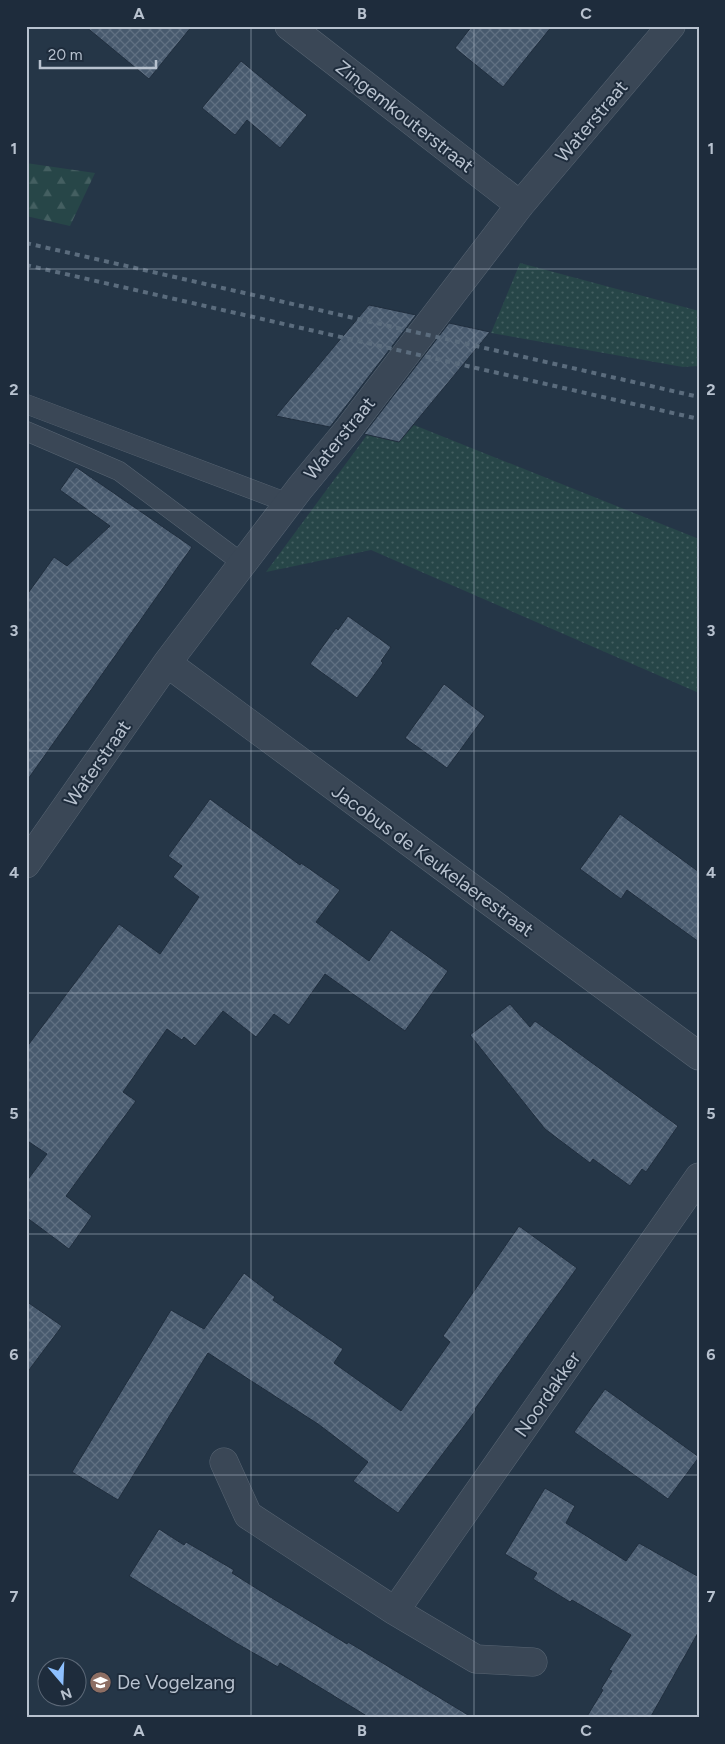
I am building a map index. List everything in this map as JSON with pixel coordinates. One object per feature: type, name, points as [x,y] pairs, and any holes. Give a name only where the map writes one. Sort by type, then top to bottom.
[{"type":"street","name":"Zingemkouterstraat","points":[[288,26],[520,205]]},
{"type":"street","name":"Waterstraat","points":[[26,864],[167,663],[242,563],[347,431],[520,205],[671,26]]},
{"type":"street","name":"Jacobus de Keukelaerestraat","points":[[167,663],[699,1056]]},
{"type":"street","name":"Noordakker","points":[[395,1611],[699,1177]]},
{"type":"street","points":[[224,1462],[248,1515],[395,1611],[476,1659],[533,1662]]},
{"type":"lane","points":[[26,404],[288,504]]},
{"type":"lane","points":[[26,431],[119,471],[242,563]]},
{"type":"green space","points":[[26,163],[95,173],[70,226],[26,216]]},
{"type":"green space","points":[[520,263],[699,311],[699,366],[683,367],[491,333]]},
{"type":"green space","points":[[414,425],[699,539],[699,693],[371,550],[266,572],[367,435],[399,442]]},
{"type":"building","points":[[85,26],[192,26],[149,79]]},
{"type":"building","points":[[472,26],[552,26],[503,87],[455,48]]},
{"type":"building","points":[[241,61],[307,115],[280,148],[247,120],[235,135],[202,108]]},
{"type":"building","points":[[369,305],[416,315],[330,427],[276,416]]},
{"type":"building","points":[[449,323],[490,332],[399,442],[364,434]]},
{"type":"building","points":[[76,467],[192,547],[26,782],[26,596],[54,557],[67,566],[110,526],[60,490]]},
{"type":"building","points":[[348,616],[391,647],[381,661],[383,663],[357,698],[310,664],[336,628],[338,630]]},
{"type":"building","points":[[444,684],[485,716],[447,768],[405,738]]},
{"type":"building","points":[[210,799],[300,865],[301,863],[340,890],[316,922],[369,961],[391,930],[448,971],[405,1031],[325,974],[289,1025],[274,1014],[256,1037],[223,1011],[195,1046],[184,1037],[182,1040],[167,1029],[123,1092],[136,1101],[66,1196],[92,1216],[69,1249],[26,1217],[26,1182],[47,1154],[26,1140],[26,1048],[119,924],[160,954],[199,897],[173,877],[182,866],[168,856]]},
{"type":"building","points":[[620,814],[699,872],[699,942],[627,890],[621,899],[580,869]]},
{"type":"building","points":[[510,1004],[530,1027],[535,1021],[678,1126],[646,1172],[642,1169],[630,1186],[593,1159],[590,1163],[545,1129],[470,1035]]},
{"type":"building","points":[[519,1226],[577,1268],[476,1410],[398,1513],[353,1481],[368,1462],[318,1424],[208,1353],[118,1500],[72,1472],[171,1310],[204,1329],[244,1273],[275,1297],[273,1300],[343,1349],[334,1363],[401,1411],[450,1342],[443,1336]]},
{"type":"building","points":[[26,1301],[62,1326],[26,1374]]},
{"type":"building","points":[[605,1389],[699,1457],[668,1499],[574,1432]]},
{"type":"building","points":[[545,1488],[575,1506],[566,1523],[626,1561],[639,1543],[699,1577],[699,1631],[650,1718],[586,1718],[603,1690],[601,1689],[612,1671],[609,1670],[631,1635],[572,1600],[570,1602],[533,1579],[537,1573],[505,1554]]},
{"type":"building","points":[[159,1529],[184,1545],[186,1542],[234,1570],[232,1573],[259,1590],[473,1718],[370,1718],[280,1663],[278,1667],[236,1643],[129,1576]]},
{"type":"railway","points":[[26,243],[699,397]]},
{"type":"railway","points":[[26,265],[699,419]]},
{"type":"place","name":"De Vogelzang","points":[[101,1682]]}]
